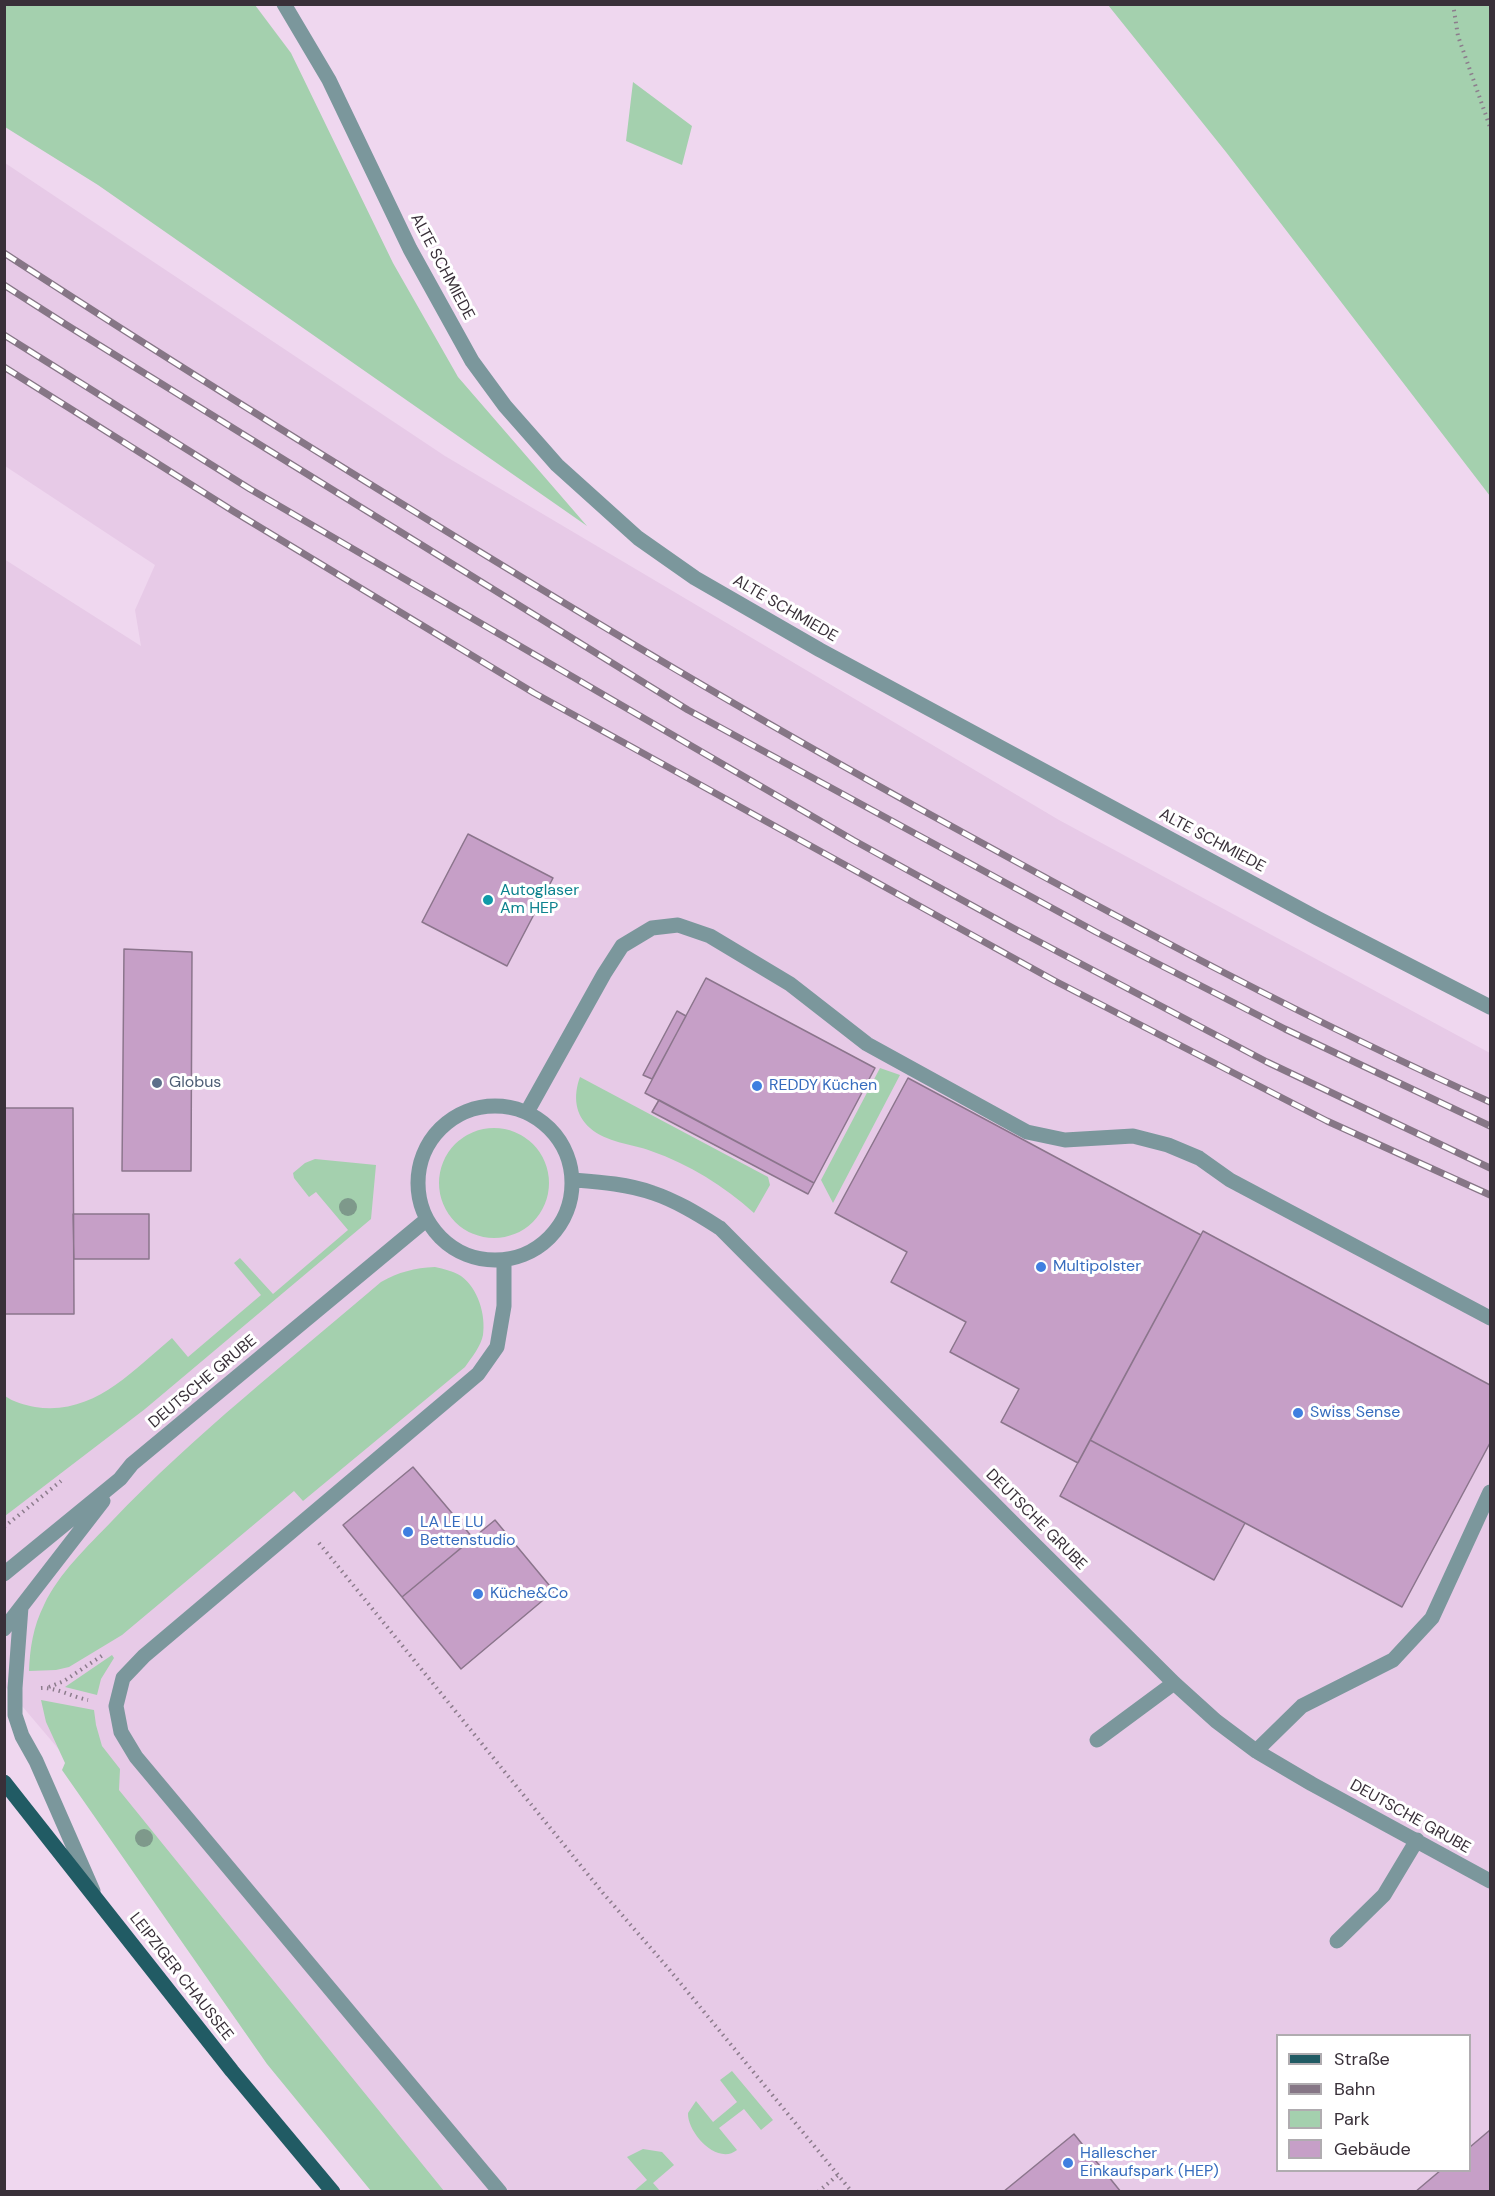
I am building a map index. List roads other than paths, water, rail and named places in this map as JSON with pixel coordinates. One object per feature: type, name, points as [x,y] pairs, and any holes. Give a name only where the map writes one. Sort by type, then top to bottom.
[{"type":"main road","name":"LEIPZIGER CHAUSSEE","points":[[4,1782],[232,2071],[333,2192]]},
{"type":"street","name":"ALTE SCHMIEDE","points":[[284,4],[329,80],[410,249],[472,361],[505,406],[557,465],[638,538],[695,578],[820,650],[1307,912],[1491,1007]]},
{"type":"street","points":[[526,1112],[622,946],[652,928],[678,925],[710,936],[790,984],[867,1044],[1027,1132],[1065,1140],[1133,1136],[1168,1145],[1199,1158],[1230,1180],[1491,1318]]},
{"type":"street","points":[[510,1106],[526,1112],[550,1128],[567,1152],[574,1180],[569,1209],[555,1234],[532,1252],[504,1260],[477,1258],[452,1247],[438,1236],[426,1220],[419,1196],[418,1179],[421,1162],[432,1138],[451,1119],[475,1108],[510,1106]]},
{"type":"street","name":"DEUTSCHE GRUBE","points":[[574,1180],[603,1182],[652,1192],[687,1207],[720,1228],[1174,1683],[1216,1721],[1256,1751],[1312,1784],[1491,1881]]},
{"type":"street","name":"DEUTSCHE GRUBE","points":[[4,1574],[120,1479],[132,1464],[426,1220]]},
{"type":"street","points":[[500,2192],[136,1757],[121,1732],[116,1706],[123,1678],[144,1656],[478,1374],[497,1347],[504,1306],[504,1260]]},
{"type":"street","points":[[4,1629],[120,1479]]},
{"type":"street","points":[[1256,1751],[1302,1706],[1393,1660],[1432,1618],[1491,1492]]},
{"type":"street","points":[[21,1607],[15,1715],[22,1736],[36,1761],[96,1899]]},
{"type":"street","points":[[1096,1740],[1174,1683]]},
{"type":"street","points":[[1337,1941],[1384,1895],[1417,1840]]},
{"type":"railway","points":[[4,253],[207,383],[480,552],[685,675],[823,754],[1027,868],[1223,972],[1356,1039],[1490,1102]]},
{"type":"railway","points":[[4,285],[688,710],[1096,932],[1285,1029],[1490,1126]]},
{"type":"railway","points":[[4,335],[250,489],[853,840],[1013,928],[1267,1062],[1490,1168]]},
{"type":"railway","points":[[4,367],[233,511],[534,693],[1055,981],[1327,1121],[1490,1195]]},
{"type":"place","name":"Autoglaser Am HEP","points":[[488,900]]},
{"type":"place","name":"Globus","points":[[157,1083]]},
{"type":"place","name":"REDDY Küchen","points":[[757,1086]]},
{"type":"place","name":"Multipolster","points":[[1041,1267]]},
{"type":"place","name":"Swiss Sense","points":[[1298,1413]]},
{"type":"place","name":"LA LE LU Bettenstudio","points":[[408,1532]]},
{"type":"place","name":"Küche&Co","points":[[478,1594]]},
{"type":"place","name":"Hallescher Einkaufspark (HEP)","points":[[1068,2163]]}]
